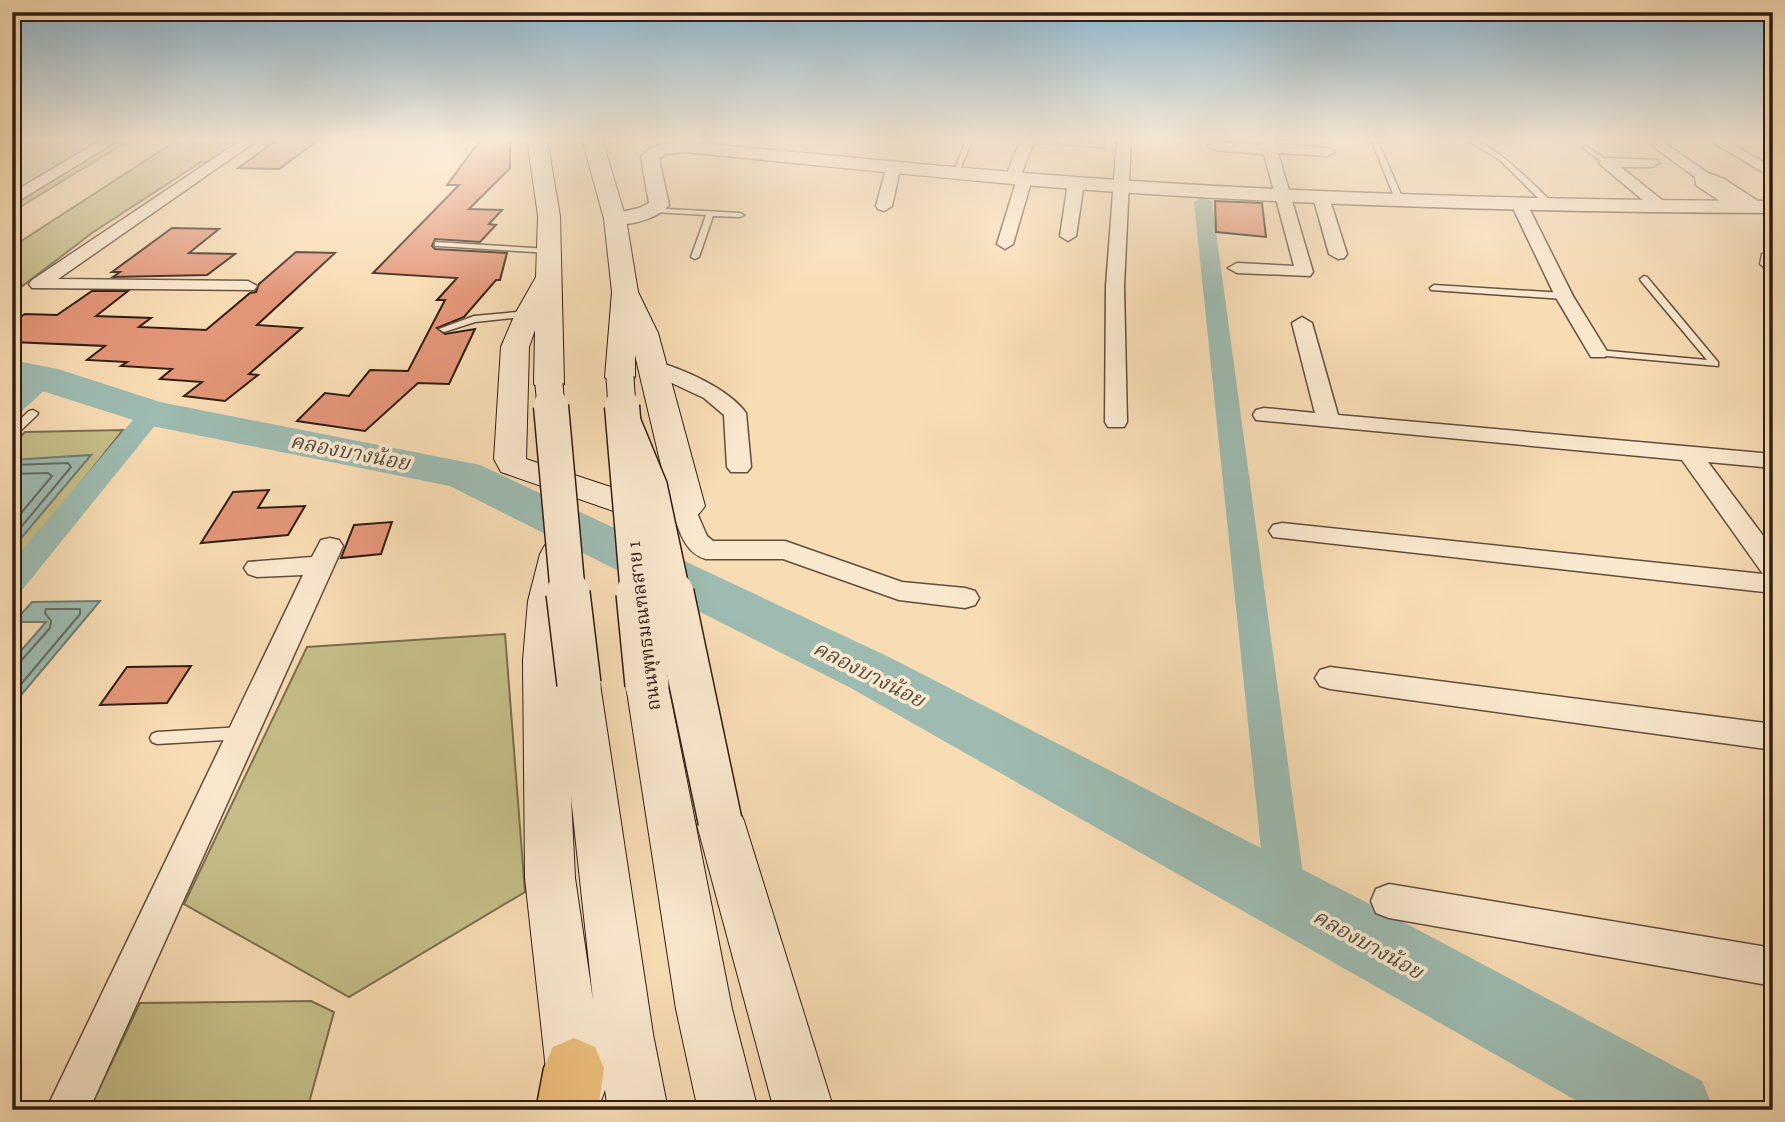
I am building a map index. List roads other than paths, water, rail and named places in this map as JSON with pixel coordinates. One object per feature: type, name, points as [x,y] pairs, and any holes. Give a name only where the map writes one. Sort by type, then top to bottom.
[{"type":"main road","points":[[545,191],[549,216],[550,263],[549,384],[561,541],[547,601],[638,1110]]},
{"type":"main road","name":"ถนนพุทธมณฑลสาย 1","points":[[607,191],[615,219],[625,292],[620,377],[628,492],[648,685],[704,1009],[728,1110]]},
{"type":"main road","points":[[550,263],[515,347],[508,454],[513,465],[663,516],[677,515],[688,506],[644,333],[625,292]]},
{"type":"main road","points":[[624,424],[650,487],[720,821],[804,1110]]},
{"type":"main road","points":[[561,672],[550,878],[573,1096]]},
{"type":"street","points":[[12,201],[28,191]]},
{"type":"street","points":[[175,191],[38,284],[248,286]]},
{"type":"street","points":[[615,219],[653,210],[660,200],[658,191]]},
{"type":"street","points":[[884,206],[888,191]]},
{"type":"street","points":[[1005,244],[1015,191]]},
{"type":"street","points":[[1068,236],[1075,191]]},
{"type":"street","points":[[1116,422],[1115,286],[1120,191]]},
{"type":"street","points":[[1218,191],[1551,206],[1757,207]]},
{"type":"street","points":[[1237,268],[1304,272],[1284,191]]},
{"type":"street","points":[[1642,191],[1662,208]]},
{"type":"street","points":[[1733,191],[1757,207]]},
{"type":"street","points":[[1321,197],[1338,254]]},
{"type":"street","points":[[1519,204],[1564,296],[1598,353]]},
{"type":"street","points":[[1302,323],[1328,420]]},
{"type":"street","points":[[653,367],[712,393],[735,413],[738,467]]},
{"type":"street","points":[[1264,415],[1773,461]]},
{"type":"street","points":[[1690,454],[1773,568]]},
{"type":"street","points":[[684,510],[696,540],[706,551],[785,550],[899,591],[965,598]]},
{"type":"street","points":[[1282,531],[1773,584]]},
{"type":"street","points":[[67,1110],[325,555],[257,568]]},
{"type":"street","points":[[1330,678],[1773,737]]},
{"type":"street","points":[[1389,901],[1773,967]]},
{"type":"lane","points":[[1396,191],[1399,199]]},
{"type":"lane","points":[[1536,191],[1551,206]]},
{"type":"lane","points":[[653,210],[740,215]]},
{"type":"lane","points":[[695,257],[710,214]]},
{"type":"lane","points":[[438,244],[550,263]]},
{"type":"lane","points":[[1773,254],[1765,256],[1764,264],[1773,272]]},
{"type":"lane","points":[[1598,353],[1716,364],[1644,279]]},
{"type":"lane","points":[[1434,288],[1564,296]]},
{"type":"lane","points":[[444,329],[474,319],[528,314]]},
{"type":"lane","points":[[12,433],[33,413]]},
{"type":"lane","points":[[157,738],[242,733]]},
{"type":"water","points":[[91,455],[12,549],[12,460]]},
{"type":"water","points":[[100,601],[12,706],[12,661],[46,622],[14,622],[32,602]]},
{"type":"waterway","points":[[1203,202],[1286,897]]},
{"type":"waterway","name":"คลองบางน้อย","points":[[12,372],[44,378],[152,413],[464,475],[869,672],[1335,923],[1673,1110]]},
{"type":"waterway","points":[[12,407],[44,378]]},
{"type":"waterway","points":[[12,582],[152,413]]}]
